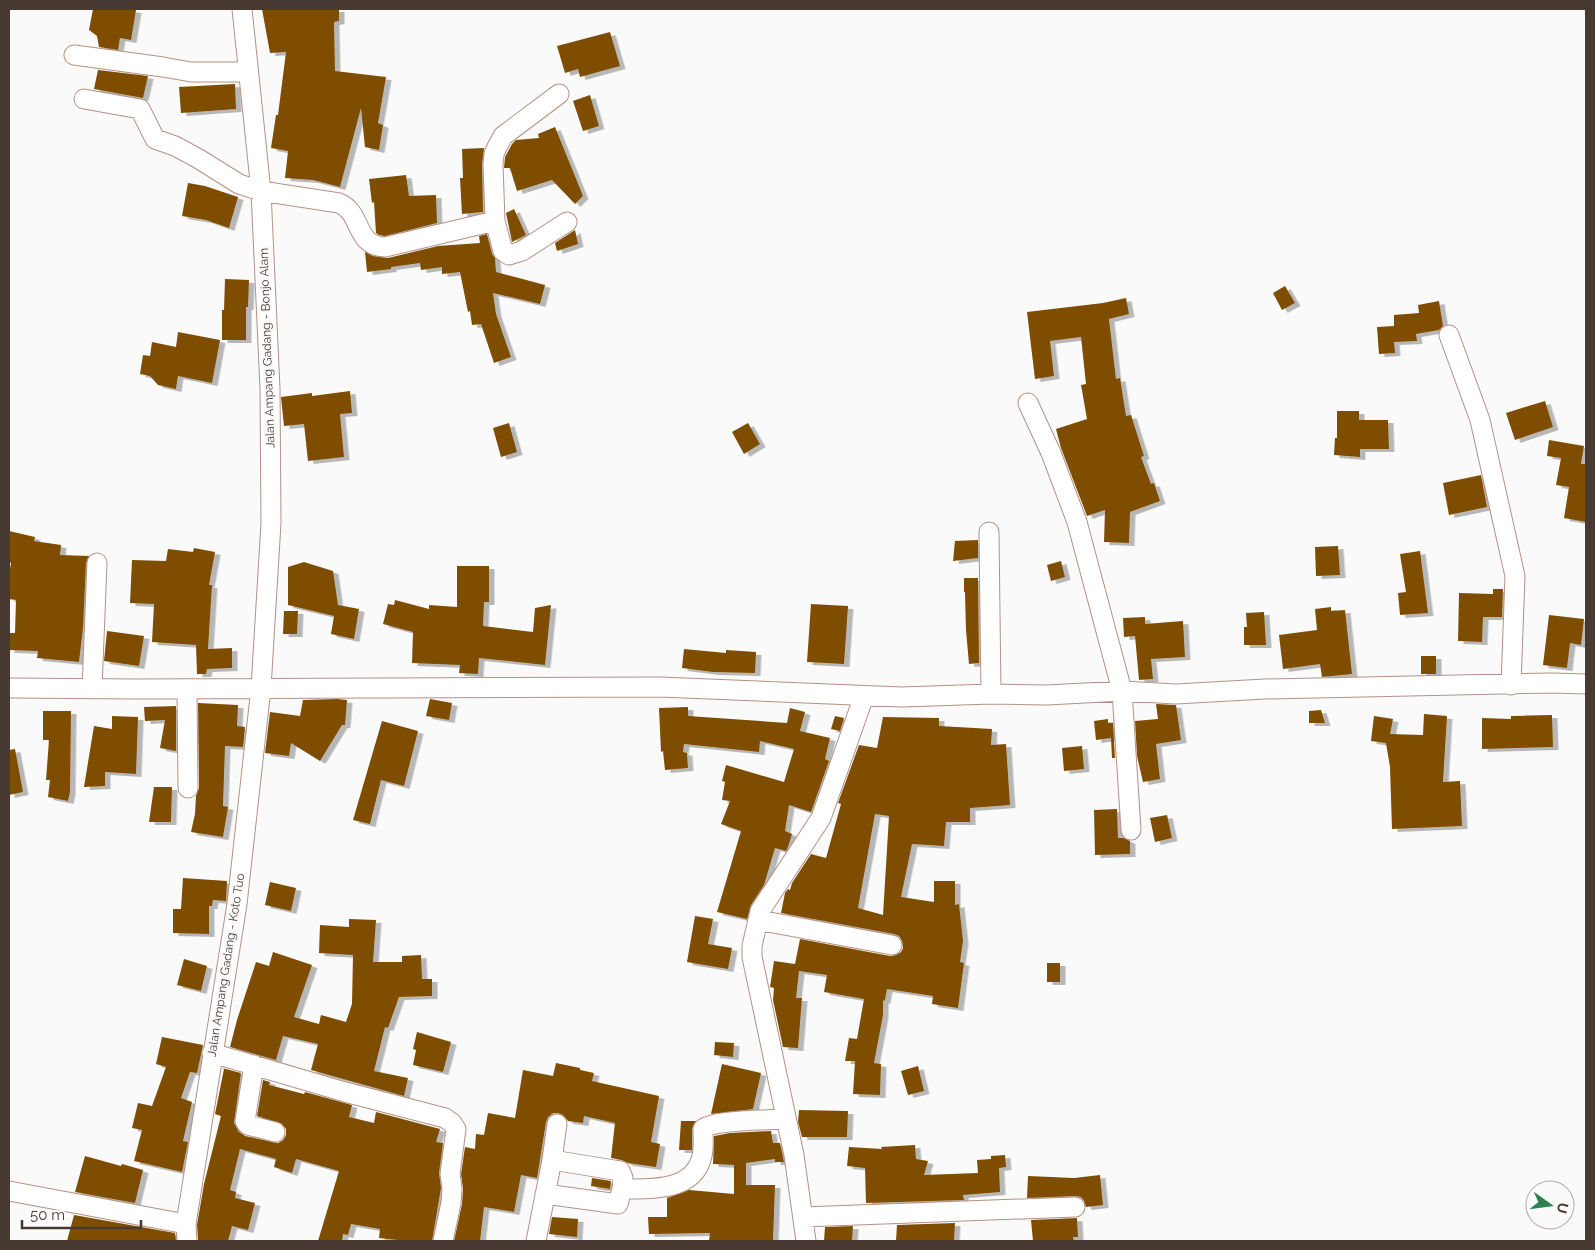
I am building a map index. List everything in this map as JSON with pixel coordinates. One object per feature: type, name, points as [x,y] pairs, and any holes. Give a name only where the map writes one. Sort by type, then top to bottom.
[{"type":"street","name":"Jalan Ampang Gadang - Bonjo Alam","points":[[242,9],[261,191],[270,389],[271,523],[261,688]]},
{"type":"street","points":[[74,55],[191,72],[248,72]]},
{"type":"street","points":[[559,94],[503,136],[497,147],[493,164],[495,221],[503,251],[509,255],[522,251],[567,222]]},
{"type":"street","points":[[84,99],[140,108],[155,139],[175,146],[239,184],[261,191],[339,203],[346,206],[351,211],[364,239],[378,247],[495,221]]},
{"type":"street","points":[[1449,334],[1480,420],[1515,576],[1511,685]]},
{"type":"street","points":[[1028,403],[1051,453],[1077,522],[1122,691],[1132,830]]},
{"type":"street","points":[[989,532],[992,694]]},
{"type":"street","points":[[92,689],[97,563]]},
{"type":"street","points":[[9,688],[438,689],[485,687],[660,687],[902,697],[992,694],[1047,695],[1122,691],[1176,694],[1274,689],[1586,684]]},
{"type":"street","name":"Jalan Ampang Gadang - Koto Tuo","points":[[186,1233],[212,1053],[237,904],[261,688]]},
{"type":"street","points":[[187,689],[188,788]]},
{"type":"street","points":[[806,1241],[794,1154],[752,957],[752,946],[760,911],[821,818],[864,696]]},
{"type":"street","points":[[758,920],[892,945]]},
{"type":"street","points":[[212,1053],[346,1092],[445,1118],[452,1123],[456,1129],[450,1174],[452,1188],[443,1241]]},
{"type":"street","points":[[254,1065],[245,1121],[246,1124],[275,1132]]},
{"type":"street","points":[[622,1189],[650,1189],[673,1186],[684,1181],[697,1170],[702,1157],[703,1129],[706,1126],[722,1123],[786,1119]]},
{"type":"street","points":[[536,1241],[546,1194],[557,1124]]},
{"type":"street","points":[[546,1194],[618,1204],[622,1189],[623,1178],[620,1171],[552,1160]]},
{"type":"street","points":[[9,1191],[186,1233]]},
{"type":"street","points":[[803,1217],[1075,1206]]},
{"type":"building","points":[[93,9],[136,10],[131,40],[120,38],[118,50],[99,47],[97,36],[89,30]]},
{"type":"building","points":[[262,9],[339,9],[339,21],[334,22],[335,71],[386,77],[378,123],[383,125],[379,150],[365,147],[361,108],[340,187],[313,180],[285,178],[288,151],[271,148],[276,115],[278,115],[286,52],[270,53]]},
{"type":"building","points":[[610,32],[620,66],[580,77],[578,69],[565,73],[557,46]]},
{"type":"building","points":[[98,70],[148,76],[143,98],[94,89]]},
{"type":"building","points":[[235,84],[236,109],[181,113],[179,87]]},
{"type":"building","points":[[590,95],[599,126],[583,131],[573,101]]},
{"type":"building","points":[[555,127],[583,196],[575,204],[552,180],[517,191],[510,168],[504,168],[505,157],[516,140],[539,138],[538,134]]},
{"type":"building","points":[[484,148],[482,164],[483,212],[462,214],[460,178],[463,178],[462,149]]},
{"type":"building","points":[[406,175],[409,196],[436,195],[437,223],[385,236],[379,235],[376,233],[374,202],[372,203],[369,179]]},
{"type":"building","points":[[188,183],[205,186],[238,197],[229,228],[206,220],[182,216]]},
{"type":"building","points":[[514,209],[526,235],[512,242],[506,213]]},
{"type":"building","points":[[575,230],[578,244],[557,251],[555,243]]},
{"type":"building","points":[[487,234],[492,254],[495,258],[496,272],[545,285],[540,304],[493,293],[496,314],[511,357],[494,363],[481,324],[472,325],[460,272],[442,274],[442,267],[421,270],[420,263],[367,272],[365,252],[373,256],[388,258],[438,246],[480,243],[479,236]]},
{"type":"building","points":[[225,279],[249,280],[248,307],[246,307],[246,340],[222,340]]},
{"type":"building","points":[[1285,286],[1295,303],[1282,310],[1273,293]]},
{"type":"building","points":[[1126,298],[1129,314],[1109,319],[1116,379],[1120,378],[1126,416],[1131,415],[1144,456],[1141,457],[1151,484],[1154,483],[1160,501],[1130,512],[1129,543],[1104,542],[1105,510],[1087,516],[1061,448],[1056,429],[1087,419],[1081,385],[1086,384],[1081,337],[1050,341],[1054,376],[1035,379],[1027,312],[1103,303]]},
{"type":"building","points":[[1439,301],[1443,326],[1439,330],[1416,334],[1417,341],[1394,342],[1395,353],[1379,354],[1377,327],[1394,326],[1394,315],[1419,313],[1418,305]]},
{"type":"building","points":[[178,332],[220,340],[212,383],[178,376],[176,389],[158,385],[150,376],[140,374],[143,355],[150,356],[152,342],[176,347]]},
{"type":"building","points":[[350,391],[352,413],[340,414],[344,457],[308,461],[304,424],[284,426],[281,397],[312,393],[312,396]]},
{"type":"building","points":[[1545,401],[1553,427],[1515,440],[1506,413]]},
{"type":"building","points":[[1337,411],[1359,411],[1359,420],[1388,420],[1389,449],[1360,449],[1360,457],[1334,455],[1335,438],[1337,438]]},
{"type":"building","points":[[509,423],[517,452],[501,457],[493,428]]},
{"type":"building","points":[[748,423],[760,444],[744,454],[732,432]]},
{"type":"building","points":[[1549,440],[1584,446],[1581,464],[1586,464],[1586,522],[1564,518],[1569,487],[1556,485],[1561,458],[1547,456]]},
{"type":"building","points":[[1481,475],[1487,507],[1449,515],[1443,483]]},
{"type":"building","points":[[9,531],[35,537],[34,541],[61,545],[60,555],[89,556],[86,563],[83,628],[79,662],[37,658],[38,651],[9,650],[9,633],[15,633],[16,600],[9,599],[11,563],[9,562]]},
{"type":"building","points":[[978,540],[978,558],[953,561],[955,541]]},
{"type":"building","points":[[1338,546],[1340,575],[1316,576],[1315,547]]},
{"type":"building","points":[[194,548],[215,552],[209,585],[212,585],[208,649],[232,648],[232,668],[207,669],[206,674],[197,674],[196,645],[152,642],[154,604],[130,603],[132,560],[166,561],[168,549],[193,552]]},
{"type":"building","points":[[1420,551],[1428,613],[1400,615],[1398,593],[1406,592],[1400,554]]},
{"type":"building","points":[[1061,561],[1065,577],[1051,581],[1047,565]]},
{"type":"building","points":[[304,562],[333,571],[338,605],[359,609],[354,639],[331,634],[334,616],[288,605],[288,567]]},
{"type":"building","points":[[457,566],[489,566],[489,602],[484,602],[483,626],[533,632],[535,608],[551,605],[545,665],[479,658],[478,674],[459,673],[460,665],[412,663],[413,632],[383,624],[388,604],[394,605],[395,600],[429,609],[429,605],[457,607]]},
{"type":"building","points":[[964,578],[978,578],[979,663],[969,664]]},
{"type":"building","points":[[1493,589],[1503,589],[1502,617],[1483,617],[1482,642],[1458,641],[1459,593],[1493,594]]},
{"type":"building","points":[[811,604],[848,606],[844,664],[807,662]]},
{"type":"building","points":[[1331,607],[1331,611],[1345,610],[1352,674],[1322,677],[1320,664],[1283,669],[1279,635],[1317,630],[1315,609]]},
{"type":"building","points":[[284,611],[298,611],[297,634],[283,634]]},
{"type":"building","points":[[1264,612],[1266,645],[1244,645],[1244,627],[1247,627],[1246,613]]},
{"type":"building","points":[[1549,615],[1584,619],[1581,645],[1570,643],[1567,668],[1543,665]]},
{"type":"building","points":[[1145,617],[1145,624],[1183,621],[1185,657],[1151,659],[1153,679],[1139,680],[1135,636],[1124,637],[1123,618]]},
{"type":"building","points":[[107,631],[144,636],[139,666],[104,661]]},
{"type":"building","points":[[684,649],[726,653],[726,650],[756,652],[755,673],[713,672],[682,668]]},
{"type":"building","points":[[1421,656],[1436,656],[1436,674],[1421,674]]},
{"type":"building","points":[[430,699],[452,703],[449,720],[426,716]]},
{"type":"building","points":[[303,700],[347,700],[345,725],[342,725],[320,761],[291,743],[289,756],[265,753],[270,712],[300,716]]},
{"type":"building","points":[[198,703],[238,705],[237,726],[245,727],[243,747],[225,746],[223,806],[228,807],[223,837],[191,832],[196,796],[199,788]]},
{"type":"building","points":[[1156,704],[1176,705],[1181,740],[1156,744],[1160,779],[1143,782],[1137,756],[1135,721],[1158,719]]},
{"type":"building","points":[[176,706],[176,751],[160,748],[165,720],[145,721],[144,707]]},
{"type":"building","points":[[688,707],[688,716],[787,723],[790,708],[805,712],[800,731],[830,738],[825,759],[829,761],[811,812],[789,805],[785,831],[792,834],[788,847],[786,851],[775,848],[764,885],[751,905],[747,919],[717,912],[741,831],[721,824],[730,801],[722,800],[725,782],[722,781],[726,765],[784,782],[794,749],[760,741],[759,752],[684,744],[683,752],[687,753],[688,768],[665,770],[663,751],[661,752],[659,708]]},
{"type":"building","points":[[1321,710],[1325,723],[1309,723],[1309,711]]},
{"type":"building","points":[[43,711],[71,711],[70,792],[68,801],[48,797],[50,780],[46,780],[49,740],[43,740]]},
{"type":"building","points":[[1424,714],[1447,716],[1443,782],[1460,781],[1462,826],[1392,829],[1390,767],[1386,743],[1371,741],[1374,716],[1393,719],[1390,734],[1423,735]]},
{"type":"building","points":[[1552,715],[1553,747],[1482,749],[1482,718],[1511,719],[1511,716]]},
{"type":"building","points":[[112,716],[138,717],[136,774],[105,772],[105,786],[84,787],[94,726],[112,729]]},
{"type":"building","points":[[835,716],[844,718],[840,731],[831,729]]},
{"type":"building","points":[[883,717],[939,718],[939,726],[992,729],[991,745],[1006,744],[1010,805],[970,808],[970,822],[946,822],[944,846],[912,844],[901,897],[934,902],[934,881],[955,881],[955,905],[959,904],[963,941],[960,962],[964,963],[958,1008],[932,1004],[933,996],[887,989],[885,1000],[883,1001],[883,1015],[874,1063],[881,1064],[880,1095],[853,1094],[855,1061],[845,1061],[849,1038],[857,1039],[864,999],[824,992],[827,975],[799,971],[796,998],[802,998],[798,1048],[783,1047],[773,1000],[774,988],[770,987],[774,961],[795,964],[800,939],[890,956],[901,952],[903,948],[899,936],[894,934],[781,913],[785,893],[788,889],[790,890],[792,883],[811,854],[826,858],[841,804],[838,803],[859,745],[877,748]],"holes":[[[875,814],[889,816],[883,915],[858,908]]]},
{"type":"building","points":[[1108,719],[1108,723],[1113,723],[1115,758],[1112,758],[1111,738],[1096,740],[1094,721]]},
{"type":"building","points":[[382,721],[418,731],[404,786],[381,780],[370,824],[353,820]]},
{"type":"building","points":[[1082,746],[1084,769],[1064,771],[1062,748]]},
{"type":"building","points":[[15,749],[23,792],[9,795],[9,750]]},
{"type":"building","points":[[154,787],[172,787],[171,822],[149,822]]},
{"type":"building","points":[[1117,809],[1118,838],[1130,841],[1130,854],[1095,855],[1094,810]]},
{"type":"building","points":[[1167,815],[1172,838],[1155,842],[1150,818]]},
{"type":"building","points":[[183,878],[227,881],[226,901],[213,900],[212,906],[209,906],[209,934],[173,933],[173,909],[181,909]]},
{"type":"building","points":[[270,882],[296,888],[291,911],[265,905]]},
{"type":"building","points":[[695,916],[713,919],[708,944],[732,948],[728,969],[687,962]]},
{"type":"building","points":[[349,919],[376,920],[373,962],[402,962],[402,956],[421,955],[422,979],[432,979],[432,996],[399,997],[388,1028],[385,1027],[374,1071],[408,1078],[404,1096],[311,1070],[318,1044],[283,1036],[276,1060],[230,1047],[256,962],[269,966],[273,952],[312,965],[294,1017],[319,1024],[321,1015],[346,1022],[352,1004],[353,955],[319,953],[320,925],[349,927]]},
{"type":"building","points":[[184,959],[207,966],[201,991],[177,985]]},
{"type":"building","points":[[1047,963],[1060,963],[1060,982],[1047,982]]},
{"type":"building","points":[[417,1032],[451,1042],[443,1072],[413,1065],[416,1050],[413,1049]]},
{"type":"building","points":[[162,1037],[203,1045],[197,1073],[190,1072],[181,1098],[192,1102],[183,1141],[188,1142],[182,1172],[134,1161],[142,1130],[132,1128],[138,1103],[152,1106],[166,1067],[156,1064]]},
{"type":"building","points":[[715,1042],[734,1043],[733,1057],[714,1055]]},
{"type":"building","points":[[556,1063],[594,1073],[592,1081],[659,1096],[651,1142],[660,1144],[656,1167],[628,1163],[611,1158],[615,1123],[584,1116],[583,1123],[568,1121],[563,1115],[553,1113],[546,1122],[537,1178],[521,1175],[514,1212],[484,1207],[480,1241],[454,1241],[462,1204],[461,1174],[465,1147],[475,1149],[476,1134],[484,1135],[488,1113],[515,1118],[523,1070],[553,1076]]},
{"type":"building","points":[[722,1064],[761,1073],[753,1109],[711,1114]]},
{"type":"building","points":[[918,1066],[924,1091],[908,1095],[901,1071]]},
{"type":"building","points":[[222,1068],[241,1073],[234,1123],[239,1132],[245,1136],[278,1143],[286,1135],[286,1129],[282,1124],[257,1116],[263,1080],[270,1082],[269,1085],[304,1094],[305,1092],[352,1105],[349,1117],[374,1123],[376,1112],[440,1129],[436,1142],[443,1143],[439,1173],[441,1188],[432,1241],[379,1238],[380,1229],[351,1224],[348,1235],[343,1234],[342,1241],[318,1241],[339,1171],[296,1159],[292,1173],[274,1167],[276,1159],[240,1149],[230,1190],[236,1192],[235,1198],[255,1203],[248,1230],[232,1226],[228,1241],[198,1240],[197,1225],[204,1184],[221,1116],[215,1114],[224,1069]]},
{"type":"building","points":[[799,1110],[848,1111],[847,1137],[802,1137],[798,1122]]},
{"type":"building","points":[[681,1121],[696,1121],[692,1129],[692,1150],[679,1150]]},
{"type":"building","points":[[771,1131],[773,1143],[780,1143],[784,1162],[775,1162],[775,1159],[746,1163],[746,1185],[775,1185],[773,1241],[709,1241],[710,1233],[649,1234],[648,1217],[667,1217],[667,1198],[689,1190],[734,1194],[734,1165],[713,1164],[714,1136],[730,1133]]},
{"type":"building","points":[[915,1145],[916,1159],[928,1161],[924,1175],[978,1173],[977,1160],[1005,1155],[1006,1167],[999,1168],[1000,1192],[963,1195],[964,1200],[866,1203],[865,1168],[847,1166],[849,1147],[882,1149],[881,1147]]},
{"type":"building","points":[[85,1156],[143,1170],[135,1203],[75,1192]]},
{"type":"building","points":[[1100,1175],[1103,1205],[1086,1207],[1081,1197],[1075,1196],[1027,1198],[1028,1176],[1074,1178]]},
{"type":"building","points":[[592,1178],[611,1181],[610,1189],[591,1186]]},
{"type":"building","points":[[74,1215],[175,1233],[176,1241],[67,1241]]},
{"type":"building","points":[[552,1217],[578,1219],[577,1237],[549,1234]]},
{"type":"building","points":[[1077,1218],[1078,1237],[1073,1237],[1074,1241],[1033,1241],[1031,1220]]},
{"type":"building","points":[[955,1223],[954,1241],[896,1241],[897,1225]]},
{"type":"building","points":[[853,1226],[852,1241],[824,1241],[825,1227]]}]
